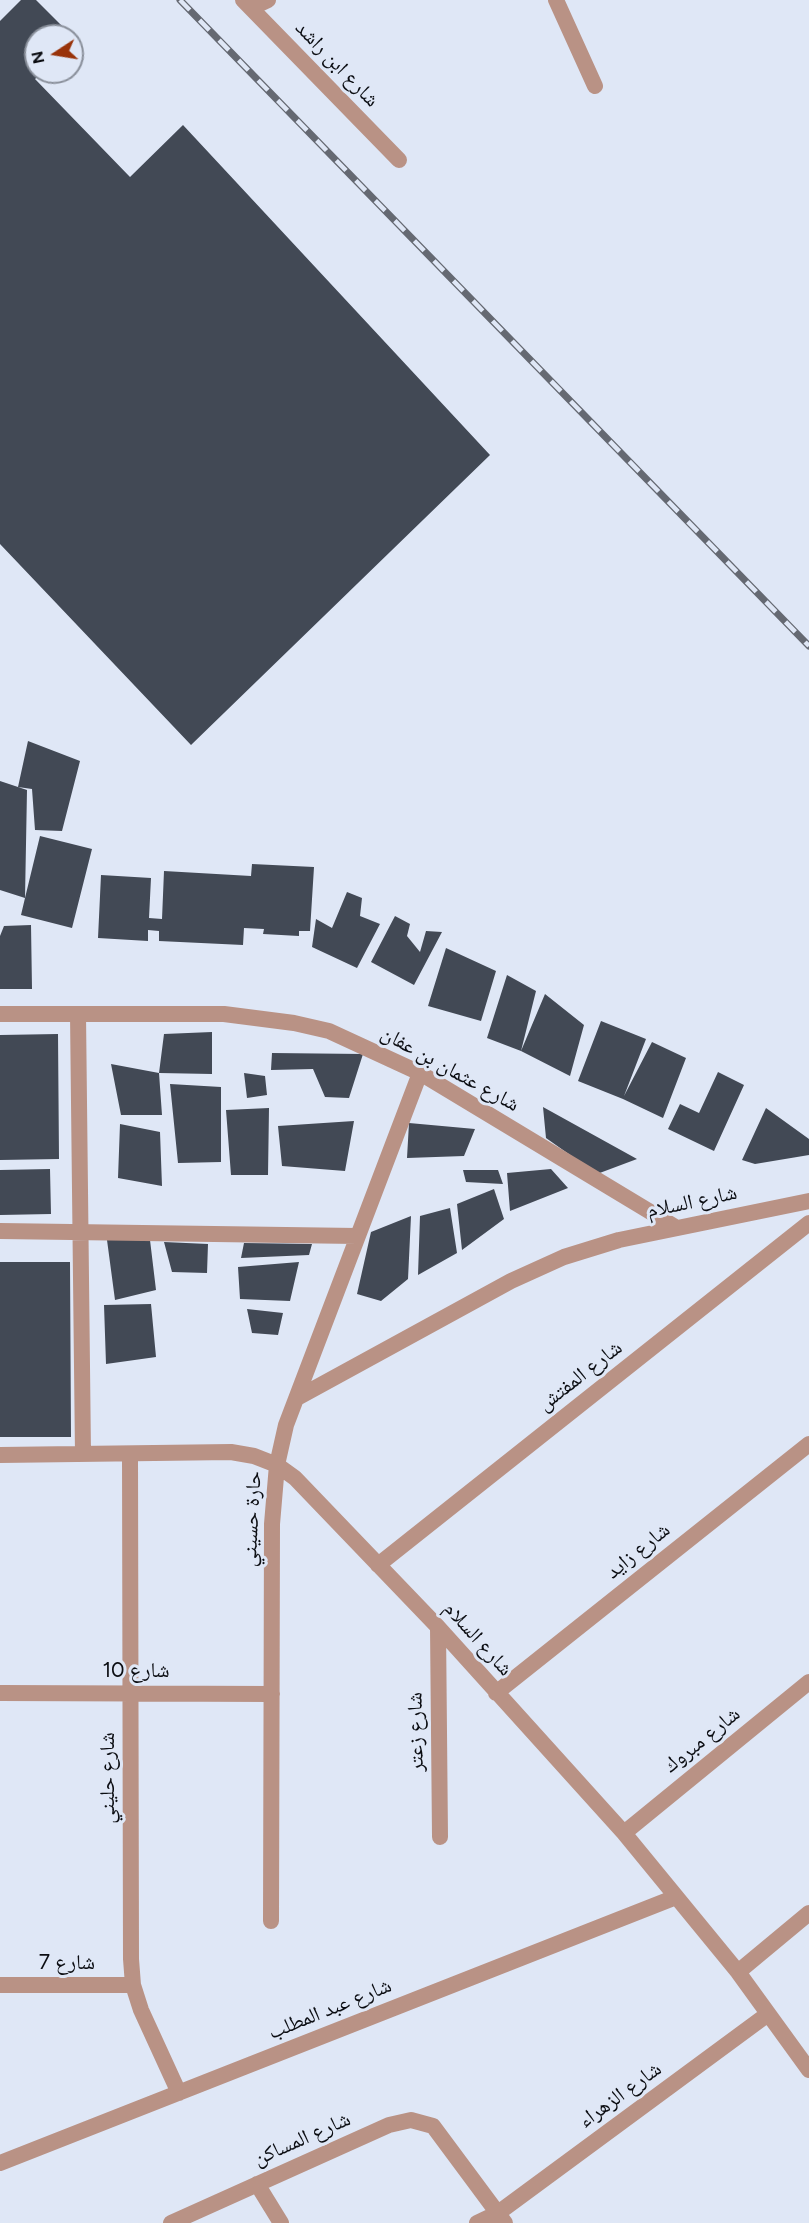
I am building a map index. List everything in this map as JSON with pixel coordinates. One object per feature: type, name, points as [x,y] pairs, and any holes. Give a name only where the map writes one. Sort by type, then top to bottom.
[{"type":"street","points":[[247,4],[268,0]]},
{"type":"street","points":[[556,0],[595,86]]},
{"type":"street","name":"شارع ابن راشد","points":[[247,4],[399,160]]},
{"type":"street","name":"شارع عثمان بن عفان","points":[[0,1014],[224,1014],[294,1023],[329,1031],[420,1073],[677,1228]]},
{"type":"street","points":[[78,1014],[83,1454]]},
{"type":"street","name":"حارة حسيني","points":[[271,1921],[273,1504],[276,1465],[286,1425],[420,1073]]},
{"type":"street","name":"شارع السلام","points":[[297,1398],[511,1281],[564,1257],[620,1240],[809,1201]]},
{"type":"street","name":"شارع المفتش","points":[[378,1565],[809,1223]]},
{"type":"street","points":[[0,1231],[357,1236]]},
{"type":"street","name":"شارع زايد","points":[[496,1693],[809,1444]]},
{"type":"street","name":"شارع السلام","points":[[0,1455],[231,1452],[254,1456],[276,1465],[295,1478],[438,1627],[624,1833],[738,1972],[809,2070]]},
{"type":"street","name":"شارع حليني","points":[[130,1454],[131,1959],[133,1985],[141,2010],[179,2093]]},
{"type":"street","name":"شارع زعتر","points":[[438,1627],[440,1837]]},
{"type":"street","name":"شارع مبروك","points":[[624,1833],[809,1682]]},
{"type":"street","name":"شارع 10","points":[[0,1693],[272,1694]]},
{"type":"street","name":"شارع عبد المطلب","points":[[0,2163],[676,1897]]},
{"type":"street","points":[[738,1972],[809,1913]]},
{"type":"street","name":"شارع 7","points":[[0,1985],[133,1985]]},
{"type":"street","name":"شارع الزهراء","points":[[477,2223],[501,2218],[768,2014]]},
{"type":"street","name":"شارع المساكن","points":[[178,2222],[389,2125],[411,2120],[433,2126],[501,2218]]},
{"type":"street","points":[[257,2184],[281,2223]]},
{"type":"building","points":[[21,0],[36,0],[60,24],[24,24],[24,84],[40,84],[130,177],[183,125],[490,455],[191,745],[0,544],[0,21]]},
{"type":"building","points":[[28,741],[80,761],[62,831],[35,830],[32,789],[18,787]]},
{"type":"building","points":[[0,781],[27,790],[25,898],[0,890]]},
{"type":"building","points":[[40,836],[92,849],[72,928],[21,915]]},
{"type":"building","points":[[252,864],[314,867],[310,931],[299,931],[299,936],[263,934],[264,929],[244,928],[243,945],[159,941],[159,931],[148,930],[148,941],[98,938],[101,875],[151,878],[149,918],[162,919],[164,871],[251,876]]},
{"type":"building","points":[[347,892],[362,898],[360,916],[380,924],[357,968],[312,947],[316,919],[332,928]]},
{"type":"building","points":[[395,916],[410,924],[407,936],[420,952],[426,931],[442,932],[414,985],[371,962]]},
{"type":"building","points":[[31,925],[32,989],[0,989],[0,936],[4,926]]},
{"type":"building","points":[[446,948],[496,971],[481,1021],[428,1006]]},
{"type":"building","points":[[507,975],[536,991],[521,1051],[487,1038]]},
{"type":"building","points":[[545,994],[584,1025],[570,1076],[521,1051]]},
{"type":"building","points":[[601,1021],[646,1039],[624,1096],[652,1042],[686,1058],[663,1118],[578,1081]]},
{"type":"building","points":[[212,1032],[212,1074],[159,1073],[164,1034]]},
{"type":"building","points":[[58,1034],[59,1159],[0,1160],[0,1035]]},
{"type":"building","points":[[272,1053],[363,1054],[349,1098],[325,1097],[313,1069],[271,1070]]},
{"type":"building","points":[[111,1064],[159,1073],[162,1115],[121,1115]]},
{"type":"building","points":[[718,1072],[744,1085],[714,1151],[668,1129],[680,1104],[699,1113]]},
{"type":"building","points":[[244,1073],[265,1076],[267,1095],[247,1098]]},
{"type":"building","points":[[170,1084],[221,1087],[221,1162],[178,1163]]},
{"type":"building","points":[[543,1107],[637,1159],[597,1174],[546,1138]]},
{"type":"building","points":[[269,1108],[268,1175],[231,1175],[226,1110]]},
{"type":"building","points":[[766,1108],[809,1139],[809,1155],[755,1164],[742,1160]]},
{"type":"building","points":[[354,1121],[345,1171],[282,1166],[278,1126]]},
{"type":"building","points":[[409,1123],[475,1129],[464,1156],[407,1158]]},
{"type":"building","points":[[120,1124],[160,1132],[162,1186],[118,1178]]},
{"type":"building","points":[[50,1169],[51,1214],[0,1215],[0,1170]]},
{"type":"building","points":[[551,1169],[568,1188],[510,1211],[507,1173]]},
{"type":"building","points":[[463,1170],[498,1170],[503,1184],[466,1182]]},
{"type":"building","points":[[494,1189],[504,1219],[462,1250],[457,1204]]},
{"type":"building","points":[[450,1208],[457,1253],[418,1275],[420,1216]]},
{"type":"building","points":[[411,1216],[408,1279],[381,1301],[357,1294],[371,1232]]},
{"type":"building","points":[[107,1240],[150,1240],[156,1290],[115,1300]]},
{"type":"building","points":[[164,1242],[208,1244],[207,1273],[172,1272]]},
{"type":"building","points":[[244,1243],[312,1244],[309,1255],[241,1258]]},
{"type":"building","points":[[0,1262],[70,1262],[71,1437],[0,1437]]},
{"type":"building","points":[[299,1262],[290,1301],[240,1299],[238,1267]]},
{"type":"building","points":[[151,1304],[156,1357],[106,1364],[104,1305]]},
{"type":"building","points":[[247,1309],[283,1313],[278,1335],[252,1333]]},
{"type":"railway","points":[[180,0],[809,646]]}]
